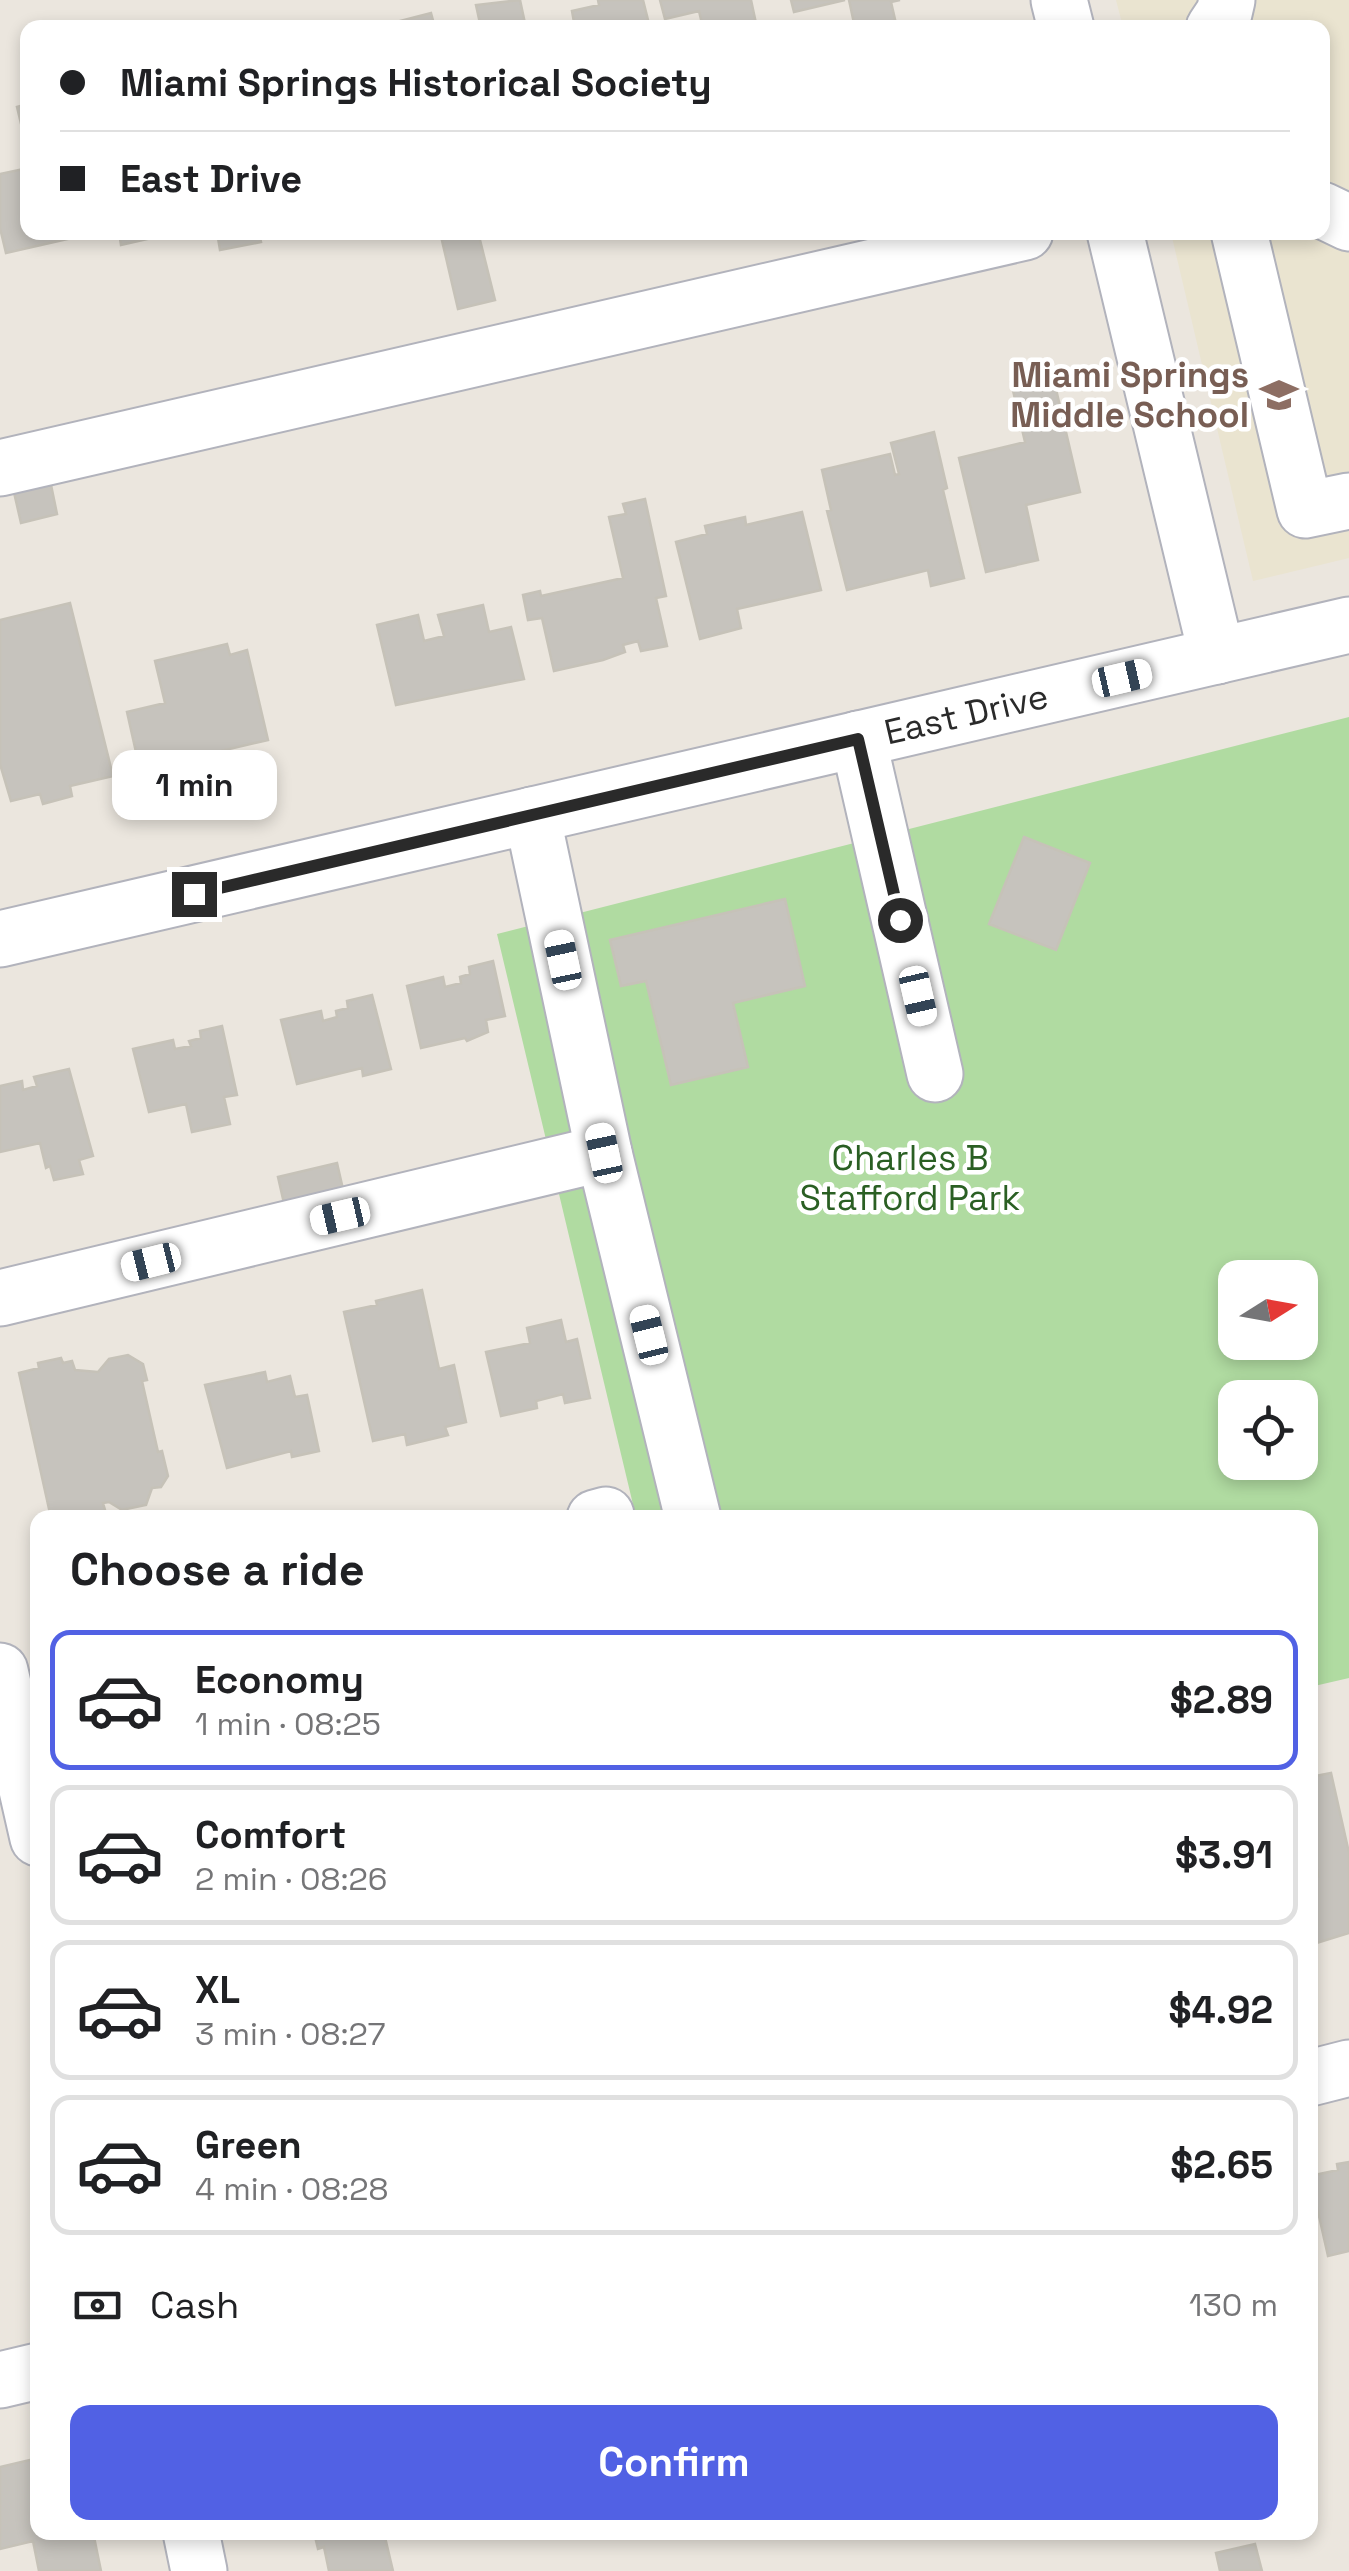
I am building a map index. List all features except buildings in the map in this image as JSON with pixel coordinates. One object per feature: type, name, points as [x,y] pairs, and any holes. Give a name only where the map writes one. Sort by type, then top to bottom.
[{"type":"street","points":[[0,468],[991,240]]},
{"type":"street","points":[[1117,240],[1217,656]]},
{"type":"street","points":[[1240,240],[1305,510],[1349,501]]},
{"type":"street","name":"East Drive","points":[[0,940],[1349,625]]},
{"type":"street","points":[[858,739],[935,1074]]},
{"type":"street","points":[[532,816],[604,1153],[691,1510]]},
{"type":"street","points":[[0,1298],[604,1153]]},
{"type":"street","points":[[0,1654],[30,1647]]},
{"type":"street","points":[[0,1671],[30,1803]]},
{"type":"street","points":[[1318,2076],[1349,2068]]},
{"type":"street","points":[[0,2380],[30,2373]]},
{"type":"street","points":[[193,2540],[199,2571]]},
{"type":"shaded area","name":"Miami Springs Middle School","points":[[1116,0],[1349,0],[1349,558],[1253,581],[1173,240],[1330,240],[1330,20],[1121,20]]},
{"type":"green space","name":"Charles B Stafford Park","points":[[1349,717],[1349,1678],[1318,1685],[1318,1510],[634,1510],[497,934]]},
{"type":"place","name":"Miami Springs Middle School","points":[[1279,395]]},
{"type":"route","points":[[194,894],[858,739],[900,920]]}]
